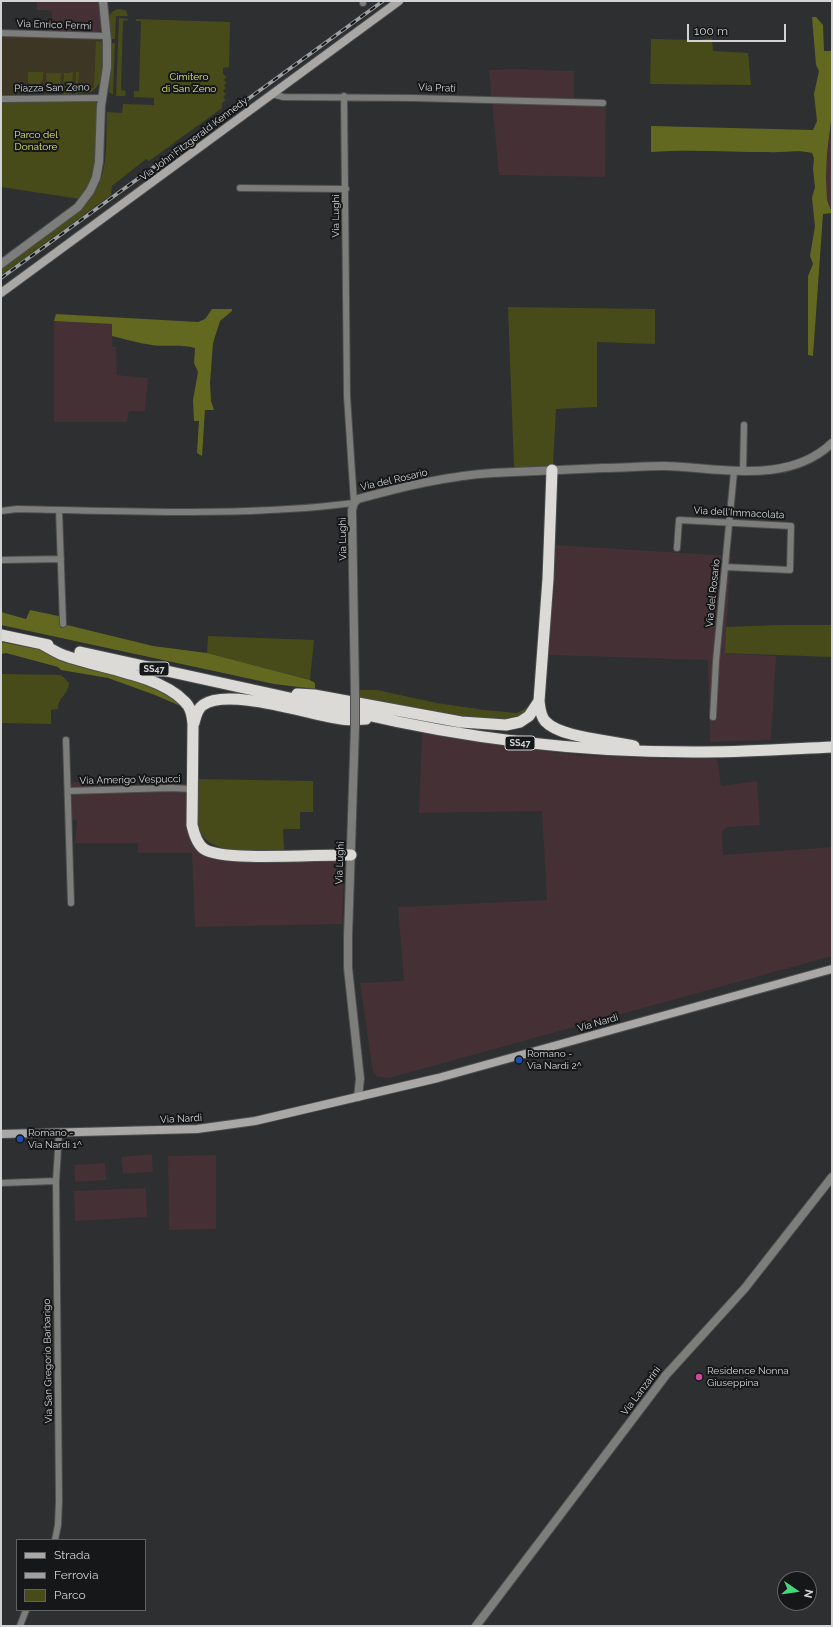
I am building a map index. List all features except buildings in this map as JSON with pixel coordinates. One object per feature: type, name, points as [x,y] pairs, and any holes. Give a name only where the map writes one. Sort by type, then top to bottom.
[{"type":"highway","points":[[552,470],[548,579],[539,700],[540,713],[545,721],[565,732],[659,752]]},
{"type":"highway","name":"SS47","points":[[1,635],[383,719],[521,743],[659,752],[748,752],[832,747]]},
{"type":"highway","points":[[42,644],[65,656],[124,672],[165,688],[185,701],[190,710],[193,724],[192,825],[195,838],[204,849],[219,854],[245,856],[351,856]]},
{"type":"highway","points":[[267,693],[314,695],[454,721],[506,725],[520,722],[529,716],[539,700]]},
{"type":"highway","points":[[193,724],[197,712],[203,705],[227,698],[265,703],[342,720],[383,719]]},
{"type":"main road","name":"Via John Fitzgerald Kennedy","points":[[1,293],[399,1]]},
{"type":"main road","name":"Via Nardi","points":[[1,1134],[168,1130],[231,1125],[293,1114],[358,1096],[368,1095],[496,1062],[832,969]]},
{"type":"street","points":[[1,264],[73,211],[90,191],[97,173],[107,68],[103,1]]},
{"type":"street","name":"Via Enrico Fermi","points":[[1,33],[106,36]]},
{"type":"street","name":"Via Prati","points":[[272,94],[283,97],[344,96],[602,103]]},
{"type":"street","name":"Via Lughi","points":[[344,96],[347,396],[354,502],[352,515],[355,695],[348,968],[360,1079]]},
{"type":"street","name":"Piazza San Zeno","points":[[1,99],[103,98]]},
{"type":"street","name":"Via Lughi","points":[[240,188],[346,189]]},
{"type":"street","points":[[743,472],[744,425]]},
{"type":"street","name":"Via del Rosario","points":[[1,511],[17,509],[246,510],[319,507],[354,502],[358,499],[414,484],[490,473],[664,466],[743,472],[796,465],[813,457],[832,443]]},
{"type":"street","name":"Via del Rosario","points":[[713,717],[716,661],[734,472]]},
{"type":"street","points":[[59,510],[63,624]]},
{"type":"street","name":"Via dell'Immacolata","points":[[677,548],[679,520],[791,526],[790,570],[726,567]]},
{"type":"street","points":[[1,560],[61,559]]},
{"type":"street","name":"Via Amerigo Vespucci","points":[[66,740],[71,903]]},
{"type":"street","name":"Via Amerigo Vespucci","points":[[68,791],[171,788],[192,789]]},
{"type":"street","points":[[360,1079],[368,1095]]},
{"type":"street","points":[[358,1096],[360,1079]]},
{"type":"street","name":"Via San Gregorio Barbarigo","points":[[55,1539],[58,1525],[59,1494],[56,1181],[59,1133]]},
{"type":"street","name":"Via Lanzarini","points":[[476,1626],[666,1375],[745,1288],[832,1177]]},
{"type":"street","points":[[1,1183],[56,1181]]},
{"type":"street","points":[[20,1626],[26,1611]]},
{"type":"shaded area","points":[[37,1],[101,1],[102,29],[97,32],[50,31],[52,11],[37,10]]},
{"type":"shaded area","points":[[379,1],[386,1],[1,280],[1,275]]},
{"type":"shaded area","points":[[1,34],[87,37],[87,39],[103,38],[103,81],[89,92],[1,95]]},
{"type":"shaded area","points":[[514,69],[574,71],[574,100],[606,101],[605,177],[499,175],[489,70]]},
{"type":"shaded area","points":[[831,114],[832,210],[827,200],[826,177],[827,154],[831,131]]},
{"type":"shaded area","points":[[54,321],[113,324],[112,347],[116,347],[117,375],[148,378],[145,411],[129,411],[127,422],[54,422]]},
{"type":"shaded area","points":[[556,545],[731,556],[725,653],[776,656],[771,740],[710,742],[708,660],[549,655]]},
{"type":"shaded area","points":[[422,733],[502,746],[577,755],[665,759],[717,759],[721,786],[757,781],[760,825],[728,827],[722,831],[723,855],[832,847],[832,956],[389,1078],[377,1077],[373,1072],[360,983],[404,981],[398,907],[547,900],[542,811],[419,813]]},
{"type":"shaded area","points":[[68,782],[138,785],[191,784],[189,813],[204,849],[338,859],[344,864],[342,924],[195,927],[192,853],[138,853],[138,843],[75,843],[77,820],[71,820]]},
{"type":"shaded area","points":[[152,1154],[153,1172],[123,1174],[121,1157]]},
{"type":"shaded area","points":[[216,1155],[216,1229],[169,1230],[168,1156]]},
{"type":"shaded area","points":[[105,1163],[106,1180],[75,1182],[74,1165]]},
{"type":"shaded area","points":[[146,1188],[147,1217],[75,1221],[74,1191]]},
{"type":"green space","points":[[118,9],[126,10],[128,16],[116,16],[115,39],[110,39],[108,26],[109,17]]},
{"type":"green space","points":[[812,17],[816,17],[823,25],[824,51],[832,51],[832,112],[826,177],[827,200],[832,213],[823,214],[813,356],[808,355],[808,276],[813,264],[810,256],[815,226],[812,198],[815,187],[813,169],[814,158],[812,153],[796,151],[651,152],[651,126],[813,130],[817,121],[814,94],[819,71],[816,65]]},
{"type":"green space","points":[[119,18],[128,19],[123,21],[121,90],[126,91],[125,96],[116,96]]},
{"type":"green space","name":"Cimitero di San Zeno","points":[[136,19],[230,22],[229,67],[223,68],[223,73],[226,77],[224,80],[227,83],[224,85],[226,88],[223,91],[226,94],[223,97],[226,100],[222,103],[222,108],[149,161],[146,159],[112,186],[111,195],[1,275],[1,267],[83,207],[92,195],[98,184],[105,162],[107,112],[122,113],[123,104],[154,105],[154,98],[134,97],[134,91],[139,91],[141,21],[136,21]]},
{"type":"green space","points":[[712,38],[713,51],[748,53],[751,85],[650,84],[651,39],[699,40]]},
{"type":"green space","points":[[96,41],[103,42],[104,62],[100,82],[91,92],[75,94],[76,72],[79,72],[78,88],[94,88]]},
{"type":"green space","points":[[110,43],[115,43],[113,95],[109,92],[111,68]]},
{"type":"green space","points":[[28,72],[43,72],[43,79],[40,83],[42,86],[42,93],[31,92],[30,83],[28,83]]},
{"type":"green space","points":[[73,72],[72,94],[63,95],[64,73]]},
{"type":"green space","points":[[46,73],[61,73],[60,92],[45,92],[45,86],[47,83]]},
{"type":"green space","name":"Parco del Donatore","points":[[93,100],[98,104],[97,154],[92,178],[80,199],[1,187],[1,102]]},
{"type":"green space","points":[[508,307],[655,309],[655,344],[597,342],[597,407],[556,409],[553,465],[514,468]]},
{"type":"green space","points":[[212,309],[232,309],[232,311],[220,321],[213,343],[210,383],[211,401],[214,410],[205,410],[202,456],[197,453],[199,421],[194,421],[193,400],[198,372],[194,363],[195,348],[184,346],[152,345],[112,336],[112,324],[54,321],[56,314],[198,322],[205,319]]},
{"type":"green space","points":[[30,610],[63,617],[63,624],[153,646],[207,653],[310,680],[315,683],[315,689],[274,684],[1,625],[1,612],[26,619]]},
{"type":"green space","points":[[832,625],[832,657],[725,653],[726,627]]},
{"type":"green space","points":[[208,636],[314,640],[310,680],[207,653]]},
{"type":"green space","points":[[1,642],[37,649],[119,672],[176,695],[183,707],[108,678],[61,670],[58,667],[6,653],[1,654]]},
{"type":"green space","points":[[1,674],[61,675],[69,683],[67,691],[59,702],[58,709],[51,710],[51,724],[1,723]]},
{"type":"green space","points":[[360,690],[377,690],[437,703],[517,713],[533,702],[536,705],[514,720],[464,718],[360,699]]},
{"type":"green space","points":[[197,779],[313,781],[313,812],[300,812],[300,829],[283,829],[284,850],[246,851],[220,847],[210,842],[202,834],[197,823]]},
{"type":"railway","points":[[1,278],[383,1]]},
{"type":"place","name":"Romano - Via Nardi 2^","points":[[519,1060]]},
{"type":"place","name":"Romano - Via Nardi 1^","points":[[20,1139]]},
{"type":"place","name":"Residence Nonna Giuseppina","points":[[699,1377]]}]
